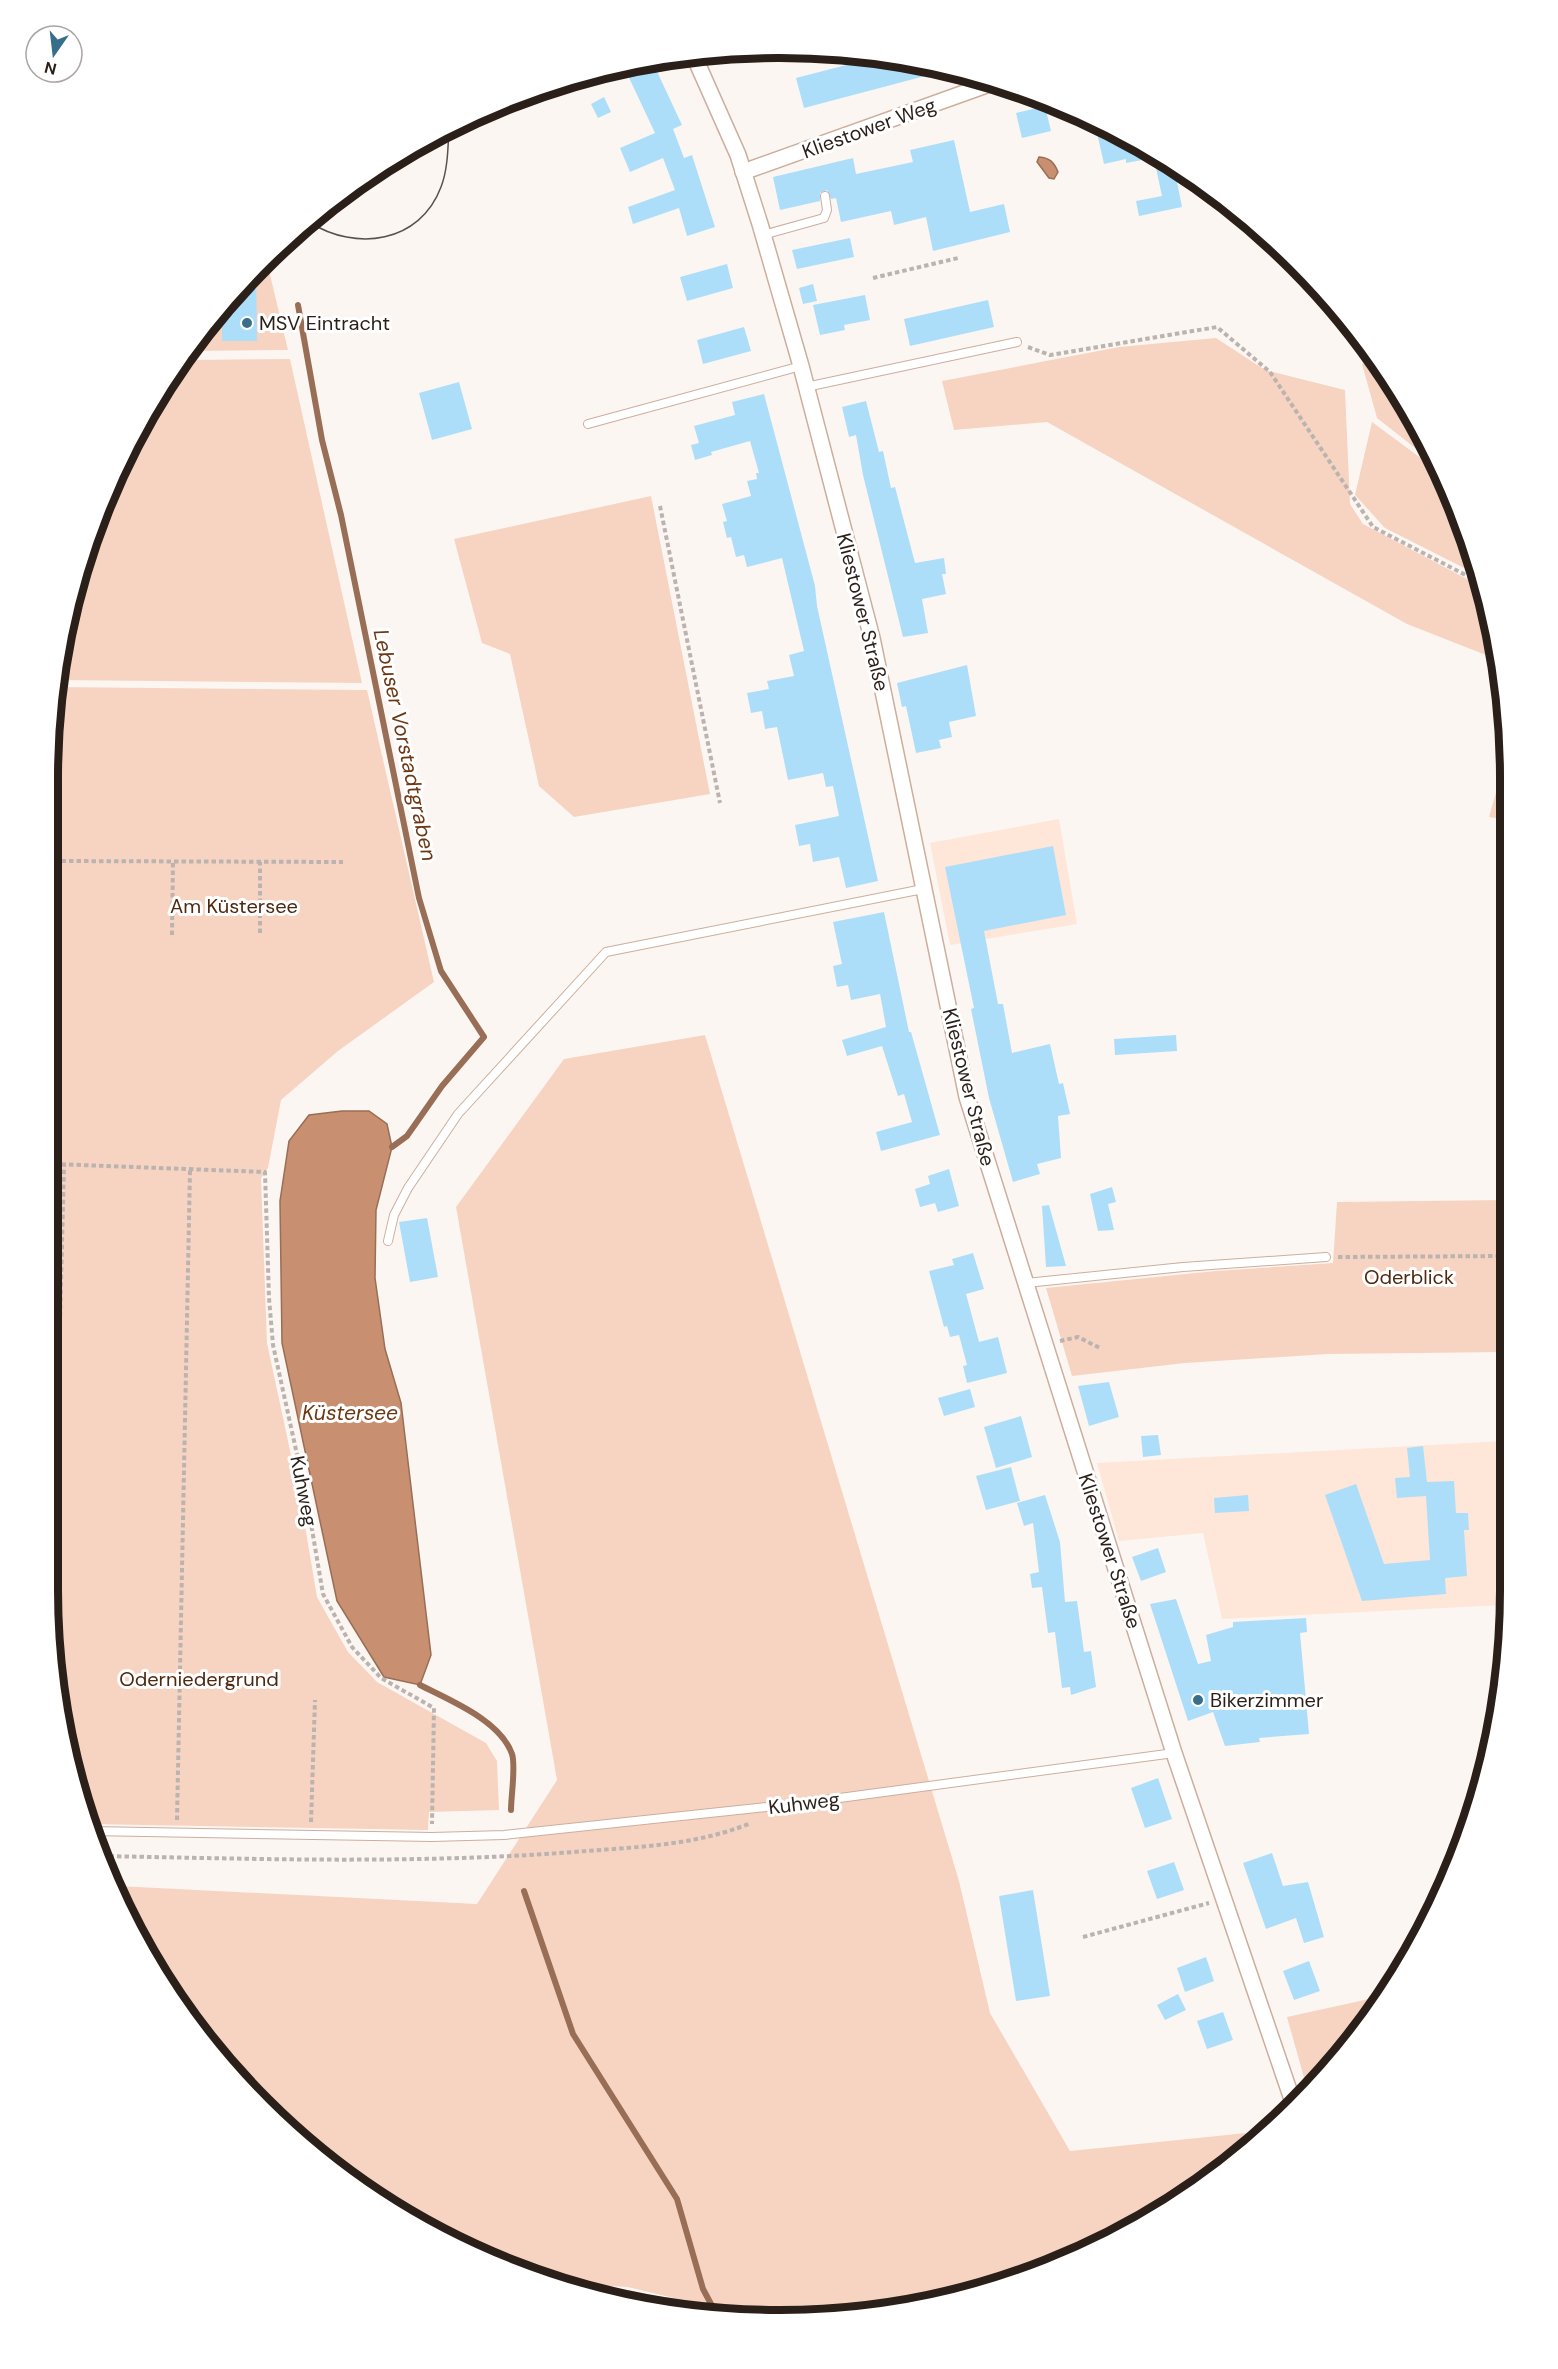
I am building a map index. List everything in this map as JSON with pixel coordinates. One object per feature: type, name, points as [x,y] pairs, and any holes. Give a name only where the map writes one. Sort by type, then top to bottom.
[{"type":"street","name":"Kliestower Straße","points":[[697,64],[743,172],[801,366],[872,638],[967,1097],[1174,1753],[1291,2096]]},
{"type":"street","name":"Kliestower Weg","points":[[743,172],[981,88]]},
{"type":"lane","points":[[763,235],[824,218],[827,210],[825,196]]},
{"type":"lane","points":[[806,387],[1017,342]]},
{"type":"lane","points":[[588,424],[801,366]]},
{"type":"lane","points":[[388,1241],[394,1215],[408,1188],[458,1114],[606,951],[923,889]]},
{"type":"lane","points":[[1026,1283],[1184,1267],[1326,1257]]},
{"type":"lane","name":"Kuhweg","points":[[100,1831],[432,1837],[504,1835],[795,1804],[1174,1753]]},
{"type":"path","points":[[873,278],[958,258]]},
{"type":"path","points":[[1017,342],[1050,355],[1217,327],[1270,372],[1373,527],[1470,577]]},
{"type":"path","points":[[660,506],[720,803]]},
{"type":"path","points":[[58,861],[343,862]]},
{"type":"path","points":[[172,935],[173,861]]},
{"type":"path","points":[[260,862],[260,933]]},
{"type":"path","name":"Kuhweg","points":[[58,1164],[265,1172],[269,1299],[273,1345],[307,1500],[323,1594],[352,1647],[381,1678],[434,1708],[432,1837]]},
{"type":"path","points":[[58,1404],[64,1165]]},
{"type":"path","points":[[177,1832],[190,1170]]},
{"type":"path","points":[[1326,1257],[1500,1256]]},
{"type":"path","points":[[1078,1337],[1100,1347]]},
{"type":"path","points":[[310,1835],[315,1700]]},
{"type":"path","points":[[1083,1937],[1224,1899]]},
{"type":"shaded area","points":[[1059,819],[1077,924],[950,945],[930,843]]},
{"type":"shaded area","points":[[1500,1441],[1499,1605],[1222,1619],[1203,1533],[1119,1541],[1097,1463]]},
{"type":"green space","name":"MSV Eintracht","points":[[269,271],[288,350],[199,351],[237,304]]},
{"type":"green space","points":[[1216,338],[1265,370],[1345,390],[1350,504],[1363,524],[1471,581],[1489,656],[1407,624],[1047,422],[954,430],[942,381],[1119,347]]},
{"type":"green space","points":[[290,359],[362,683],[66,680],[72,638],[83,593],[113,503],[155,419],[193,360]]},
{"type":"green space","points":[[1367,363],[1378,379],[1421,453],[1377,418],[1362,364]]},
{"type":"green space","points":[[1372,422],[1426,462],[1445,503],[1468,570],[1385,528],[1355,495]]},
{"type":"green space","points":[[651,496],[710,794],[574,817],[539,786],[510,654],[482,643],[454,539]]},
{"type":"green space","points":[[65,687],[367,690],[434,982],[338,1051],[281,1100],[268,1168],[261,1178],[267,1343],[301,1502],[317,1597],[348,1652],[377,1682],[486,1743],[497,1761],[499,1810],[429,1812],[428,1830],[98,1824],[97,1822],[72,1731],[60,1637],[58,1590],[58,779]]},
{"type":"green space","points":[[1500,778],[1500,819],[1489,817]]},
{"type":"green space","points":[[705,1035],[959,1881],[990,2013],[1070,2151],[1254,2132],[1218,2162],[1139,2214],[1055,2256],[965,2286],[920,2297],[826,2309],[779,2310],[708,2306],[628,2287],[590,2285],[503,2256],[419,2214],[379,2189],[340,2162],[270,2099],[207,2029],[155,1950],[122,1886],[477,1904],[557,1780],[456,1207],[564,1059]]},
{"type":"green space","name":"Oderblick","points":[[1500,1200],[1500,1352],[1328,1354],[1185,1363],[1072,1376],[1046,1288],[1216,1271],[1333,1263],[1337,1202]]},
{"type":"green space","points":[[1372,1998],[1351,2029],[1305,2081],[1287,2017]]},
{"type":"green space","points":[[605,2289],[629,2290],[689,2304],[638,2297]]},
{"type":"water","points":[[1039,157],[1046,158],[1055,166],[1058,172],[1054,179],[1049,178],[1037,162]]},
{"type":"water","name":"Küstersee","points":[[369,1111],[387,1124],[392,1147],[376,1210],[375,1278],[385,1349],[401,1403],[431,1655],[420,1685],[384,1677],[337,1601],[282,1343],[280,1201],[289,1141],[309,1115]]},
{"type":"building","points":[[854,63],[931,75],[804,108],[796,78]]},
{"type":"building","points":[[656,69],[682,125],[673,129],[684,158],[692,155],[715,227],[687,236],[679,208],[633,224],[628,207],[675,190],[663,158],[630,172],[620,148],[655,133],[628,75]]},
{"type":"building","points":[[604,97],[611,112],[598,118],[591,104]]},
{"type":"building","points":[[1039,107],[1046,110],[1051,131],[1022,138],[1016,113]]},
{"type":"building","points":[[1097,132],[1139,155],[1142,160],[1126,163],[1126,159],[1104,164]]},
{"type":"building","points":[[954,140],[970,212],[1004,204],[1010,232],[933,251],[926,217],[894,225],[891,211],[841,222],[836,198],[831,199],[827,190],[820,193],[820,201],[780,210],[773,177],[853,158],[856,174],[913,162],[910,150]]},
{"type":"building","points":[[1159,167],[1176,178],[1182,207],[1139,216],[1136,201],[1162,196],[1156,168]]},
{"type":"building","points":[[850,238],[854,257],[797,269],[792,250]]},
{"type":"building","points":[[727,264],[733,288],[687,301],[680,277]]},
{"type":"building","points":[[256,284],[257,341],[222,341],[222,322]]},
{"type":"building","points":[[813,284],[817,301],[803,304],[799,288]]},
{"type":"building","points":[[865,295],[870,320],[844,325],[845,330],[820,335],[813,305]]},
{"type":"building","points":[[988,300],[994,327],[910,346],[904,319]]},
{"type":"building","points":[[744,327],[751,351],[703,364],[697,340]]},
{"type":"building","points":[[459,382],[472,429],[432,440],[419,393]]},
{"type":"building","points":[[764,394],[815,586],[817,606],[878,881],[846,888],[839,857],[813,862],[810,844],[799,846],[795,825],[839,816],[833,786],[826,787],[823,773],[788,780],[777,727],[765,729],[762,711],[751,713],[747,693],[769,689],[767,681],[794,676],[789,655],[804,651],[782,558],[747,567],[744,555],[736,557],[731,537],[727,538],[723,522],[727,521],[722,504],[751,496],[747,481],[757,479],[756,473],[759,473],[750,441],[711,452],[712,455],[695,460],[691,445],[699,443],[694,426],[735,415],[732,402]]},
{"type":"building","points":[[866,401],[879,452],[883,451],[891,488],[895,487],[915,563],[944,558],[946,574],[942,574],[946,594],[922,599],[928,633],[903,637],[863,475],[856,435],[849,437],[842,407]]},
{"type":"building","points":[[967,665],[976,716],[949,722],[952,737],[939,740],[941,748],[916,753],[906,706],[902,707],[897,683]]},
{"type":"building","points":[[1053,846],[1066,915],[984,931],[998,1004],[1003,1004],[1012,1053],[1050,1044],[1059,1084],[1063,1083],[1070,1114],[1058,1116],[1061,1158],[1037,1164],[1040,1174],[1013,1182],[989,1098],[971,1009],[974,1008],[945,867]]},
{"type":"building","points":[[884,912],[909,1032],[911,1032],[940,1135],[881,1151],[876,1132],[912,1122],[904,1094],[898,1096],[882,1046],[847,1056],[842,1040],[886,1027],[880,994],[851,1000],[848,985],[837,987],[833,966],[842,964],[833,922]]},
{"type":"building","points":[[1176,1035],[1177,1051],[1115,1055],[1114,1039]]},
{"type":"building","points":[[949,1169],[959,1206],[938,1212],[935,1203],[920,1207],[915,1189],[930,1184],[928,1176]]},
{"type":"building","points":[[1112,1187],[1116,1202],[1108,1204],[1114,1230],[1098,1231],[1090,1194]]},
{"type":"building","points":[[1049,1205],[1066,1266],[1046,1267],[1042,1206]]},
{"type":"building","points":[[427,1218],[438,1277],[410,1282],[399,1222]]},
{"type":"building","points":[[973,1253],[984,1289],[966,1294],[979,1342],[998,1337],[1007,1373],[967,1383],[963,1366],[967,1365],[959,1335],[950,1337],[947,1326],[944,1327],[929,1271],[954,1265],[952,1259]]},
{"type":"building","points":[[1109,1382],[1119,1417],[1089,1426],[1078,1386]]},
{"type":"building","points":[[970,1389],[975,1407],[944,1416],[938,1398]]},
{"type":"building","points":[[1021,1416],[1032,1457],[996,1468],[984,1427]]},
{"type":"building","points":[[1158,1435],[1161,1455],[1143,1457],[1141,1436]]},
{"type":"building","points":[[1423,1446],[1427,1482],[1454,1481],[1456,1513],[1468,1513],[1469,1530],[1464,1530],[1467,1576],[1445,1578],[1446,1594],[1362,1601],[1325,1495],[1356,1484],[1384,1564],[1430,1560],[1426,1496],[1397,1498],[1395,1478],[1410,1477],[1407,1448]]},
{"type":"building","points":[[1011,1467],[1020,1501],[986,1510],[976,1476]]},
{"type":"building","points":[[1045,1495],[1060,1542],[1065,1602],[1077,1601],[1084,1652],[1091,1651],[1096,1687],[1071,1695],[1070,1687],[1062,1688],[1055,1632],[1048,1633],[1042,1587],[1032,1588],[1030,1574],[1039,1572],[1033,1523],[1024,1526],[1017,1503]]},
{"type":"building","points":[[1248,1495],[1249,1511],[1215,1513],[1214,1498]]},
{"type":"building","points":[[1158,1548],[1166,1572],[1141,1581],[1132,1557]]},
{"type":"building","points":[[1176,1599],[1198,1664],[1211,1661],[1206,1635],[1233,1627],[1233,1622],[1306,1618],[1307,1632],[1300,1633],[1309,1734],[1259,1738],[1260,1742],[1225,1746],[1213,1712],[1188,1721],[1150,1604]]},
{"type":"building","points":[[1158,1778],[1172,1819],[1145,1828],[1131,1788]]},
{"type":"building","points":[[1272,1853],[1283,1886],[1308,1882],[1324,1937],[1304,1943],[1296,1918],[1266,1929],[1243,1863]]},
{"type":"building","points":[[1174,1862],[1184,1890],[1157,1899],[1147,1871]]},
{"type":"building","points":[[1033,1890],[1050,1996],[1016,2001],[999,1896]]},
{"type":"building","points":[[1206,1957],[1214,1981],[1185,1992],[1177,1968]]},
{"type":"building","points":[[1309,1961],[1320,1991],[1294,2000],[1283,1971]]},
{"type":"building","points":[[1178,1994],[1186,2010],[1165,2020],[1157,2005]]},
{"type":"building","points":[[1223,2012],[1233,2040],[1207,2049],[1197,2021]]},
{"type":"waterway","name":"Lebuser Vorstadtgraben","points":[[298,305],[322,440],[341,515],[419,898],[441,971],[484,1037],[442,1086],[407,1136],[392,1147]]},
{"type":"waterway","name":"Lebuser Vorstadtgraben","points":[[420,1685],[472,1712],[497,1731],[506,1742],[513,1759],[511,1810]]},
{"type":"waterway","name":"Lebuser Vorstadtgraben","points":[[524,1891],[573,2034],[677,2199],[703,2289],[713,2307]]},
{"type":"tram line","points":[[317,226],[346,237],[366,239],[385,237],[402,231],[418,220],[431,206],[441,187],[445,173],[448,139]]},
{"type":"place","name":"MSV Eintracht","points":[[247,323]]},
{"type":"place","name":"Bikerzimmer","points":[[1198,1700]]},
{"type":"park label","name":"Am Küstersee","points":[[234,906]]},
{"type":"park label","name":"Oderniedergrund","points":[[199,1679]]}]
